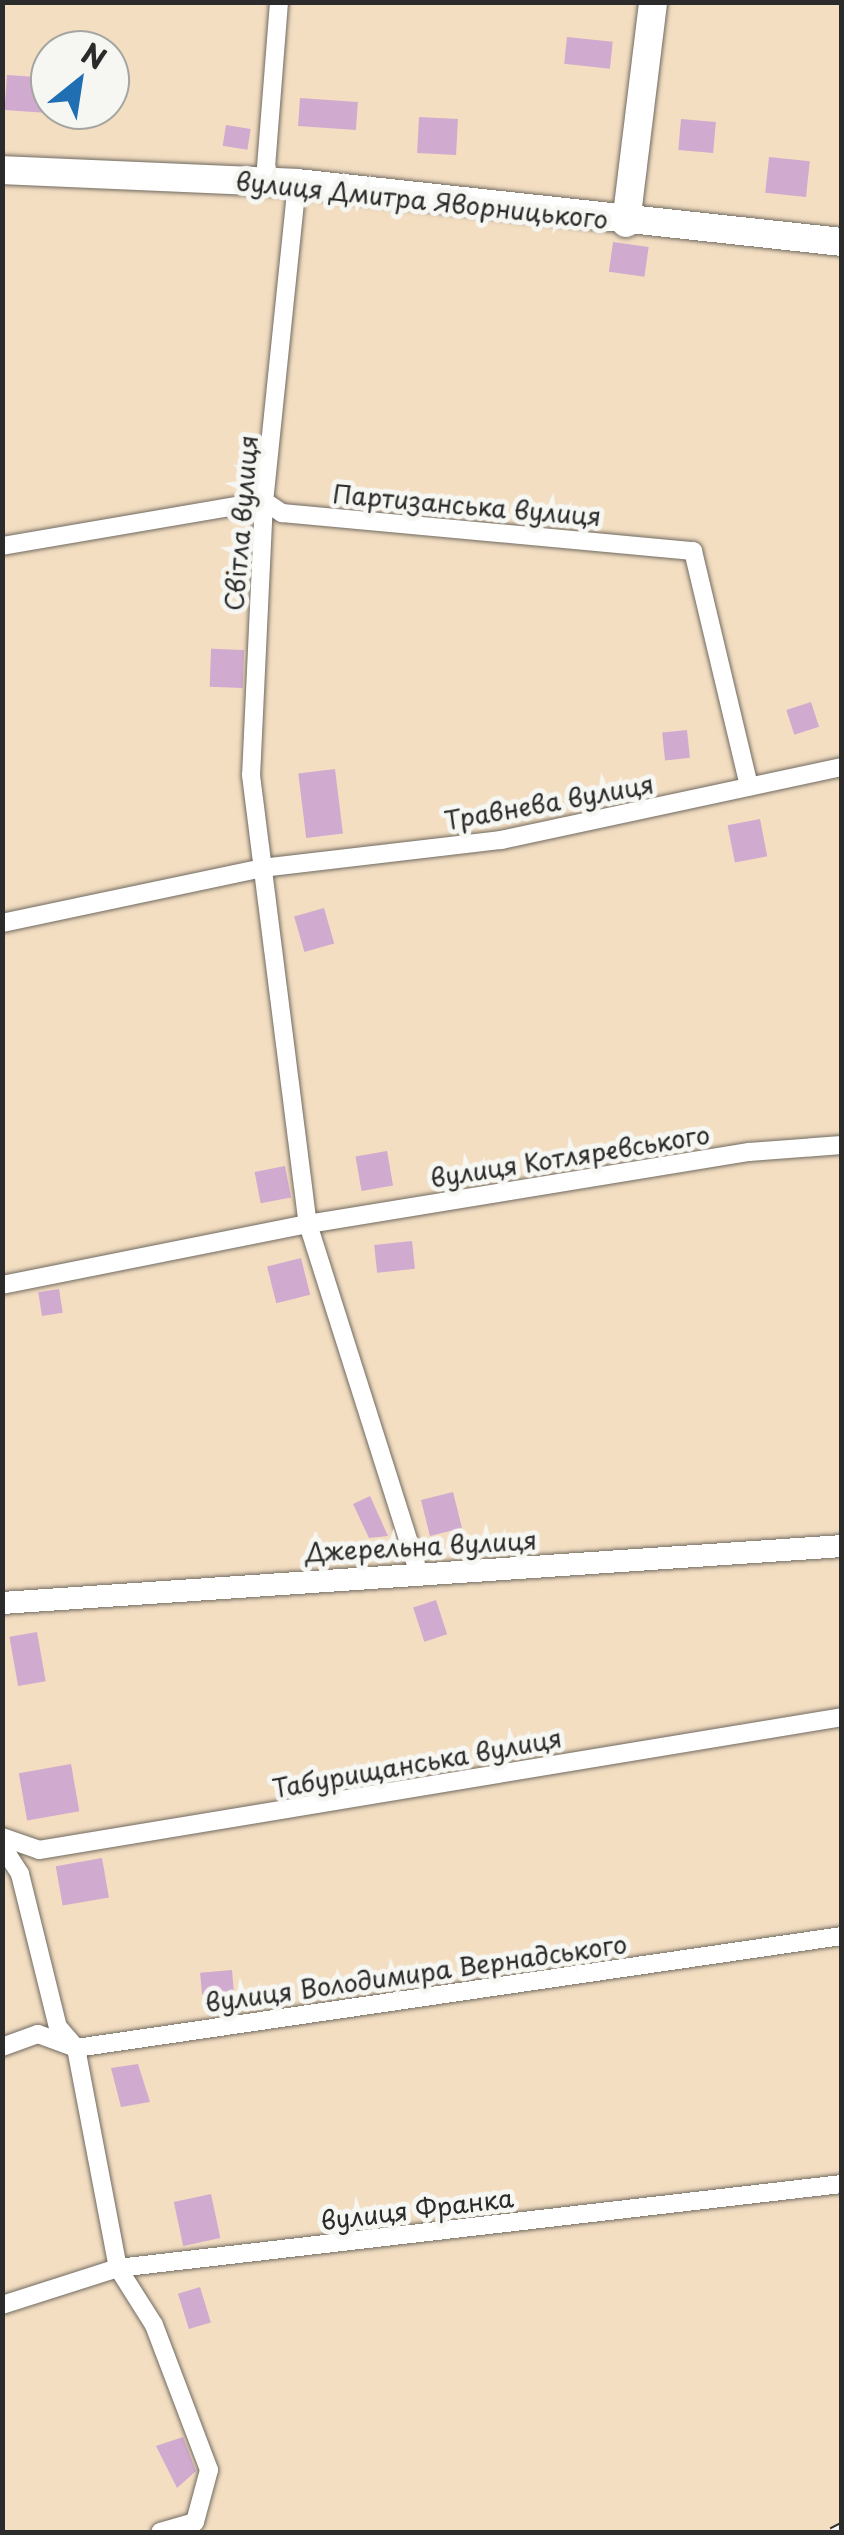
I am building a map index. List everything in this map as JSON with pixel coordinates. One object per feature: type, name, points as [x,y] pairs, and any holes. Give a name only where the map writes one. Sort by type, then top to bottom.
[{"type":"main road","points":[[626,223],[653,2]]},
{"type":"main road","name":"вулиця Дмитра Яворницького","points":[[2,170],[265,180],[626,223],[842,242]]},
{"type":"street","points":[[265,180],[279,2]]},
{"type":"street","name":"Світла вулиця","points":[[262,868],[251,774],[264,502],[297,183]]},
{"type":"street","name":"Партизанська вулиця","points":[[2,546],[264,502],[282,514],[693,551],[748,786]]},
{"type":"street","name":"Травнева вулиця","points":[[2,922],[262,868],[501,840],[842,767]]},
{"type":"street","points":[[262,868],[308,1224],[419,1573]]},
{"type":"street","name":"вулиця Котляревського","points":[[2,1285],[308,1224],[750,1152],[842,1145]]},
{"type":"street","name":"Джерельна вулиця","points":[[2,1603],[842,1546]]},
{"type":"street","name":"Табурищанська вулиця","points":[[2,1837],[39,1850],[842,1717]]},
{"type":"street","points":[[2,1846],[20,1874],[58,2027],[76,2048],[118,2268],[154,2325],[209,2470],[195,2522],[160,2532]]},
{"type":"street","name":"вулиця Володимира Вернадського","points":[[2,2047],[38,2034],[76,2048],[842,1936]]},
{"type":"street","name":"вулиця Франка","points":[[2,2305],[118,2268],[842,2184]]},
{"type":"building","points":[[567,37],[613,42],[610,69],[564,64]]},
{"type":"building","points":[[7,75],[30,77],[30,112],[5,110]]},
{"type":"building","points":[[300,98],[358,102],[356,130],[298,126]]},
{"type":"building","points":[[419,117],[458,119],[456,155],[417,153]]},
{"type":"building","points":[[681,119],[716,122],[713,153],[678,150]]},
{"type":"building","points":[[226,125],[251,129],[247,150],[223,146]]},
{"type":"building","points":[[769,157],[810,161],[806,197],[765,193]]},
{"type":"building","points":[[613,242],[649,247],[644,277],[609,272]]},
{"type":"building","points":[[211,649],[244,650],[243,688],[210,687]]},
{"type":"building","points":[[811,702],[819,727],[794,735],[786,710]]},
{"type":"building","points":[[687,730],[690,758],[665,760],[662,733]]},
{"type":"building","points":[[335,769],[343,834],[306,838],[298,774]]},
{"type":"building","points":[[760,819],[767,856],[735,863],[728,825]]},
{"type":"building","points":[[324,908],[334,944],[304,952],[294,917]]},
{"type":"building","points":[[387,1151],[393,1185],[362,1191],[355,1157]]},
{"type":"building","points":[[285,1166],[291,1197],[261,1203],[255,1172]]},
{"type":"building","points":[[412,1241],[415,1269],[377,1273],[374,1245]]},
{"type":"building","points":[[301,1258],[310,1295],[276,1303],[267,1266]]},
{"type":"building","points":[[59,1289],[63,1313],[42,1316],[38,1292]]},
{"type":"building","points":[[453,1492],[462,1528],[430,1536],[421,1500]]},
{"type":"building","points":[[370,1496],[388,1536],[369,1538],[353,1504]]},
{"type":"building","points":[[436,1600],[447,1634],[424,1642],[413,1607]]},
{"type":"building","points":[[37,1632],[46,1681],[18,1686],[9,1637]]},
{"type":"building","points":[[71,1764],[79,1811],[27,1820],[19,1773]]},
{"type":"building","points":[[102,1858],[109,1897],[63,1906],[56,1866]]},
{"type":"building","points":[[232,1970],[234,1992],[202,1995],[200,1973]]},
{"type":"building","points":[[138,2064],[150,2102],[121,2107],[111,2068]]},
{"type":"building","points":[[211,2194],[220,2238],[183,2246],[174,2202]]},
{"type":"building","points":[[200,2287],[211,2322],[189,2329],[178,2294]]},
{"type":"building","points":[[183,2437],[196,2471],[177,2488],[156,2446]]},
{"type":"railway","points":[[832,2532],[842,2527]]}]
